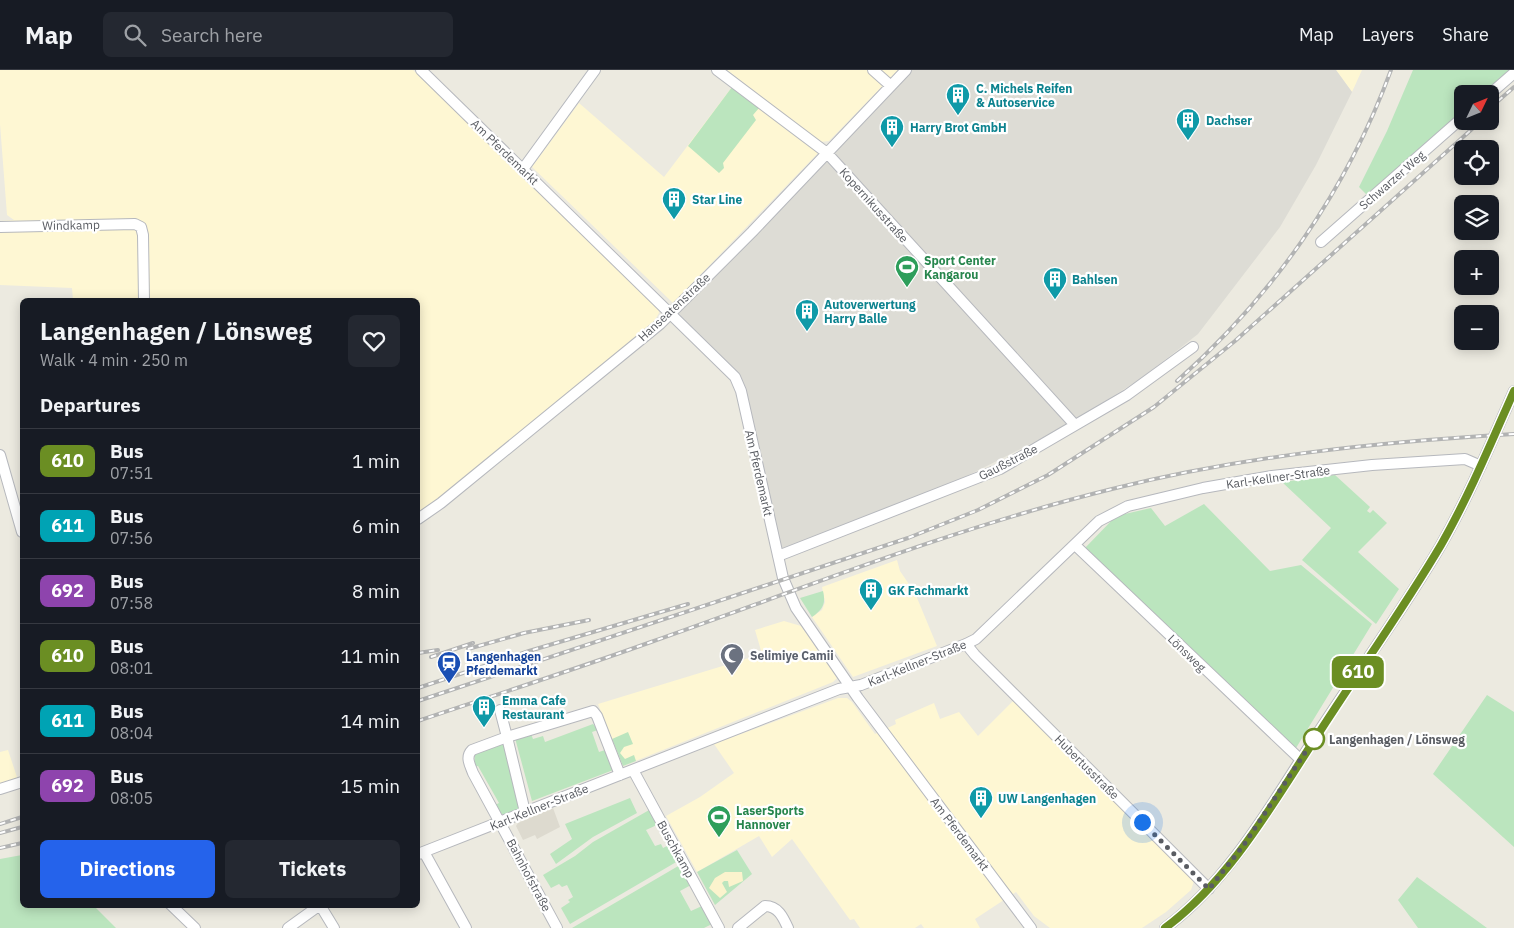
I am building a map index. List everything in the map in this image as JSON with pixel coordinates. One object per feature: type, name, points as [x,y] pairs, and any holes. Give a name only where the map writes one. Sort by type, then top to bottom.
[{"type":"street","name":"Am Pferdemarkt","points":[[421,70],[726,367],[741,391],[778,556],[790,598],[850,687],[1031,928]]},
{"type":"street","points":[[523,169],[595,70]]},
{"type":"street","name":"Kopernikusstraße","points":[[717,70],[827,153],[1075,425]]},
{"type":"street","points":[[873,70],[891,86]]},
{"type":"street","name":"Hanseatenstraße","points":[[420,518],[441,503],[670,313],[906,70]]},
{"type":"street","points":[[1499,86],[1514,73]]},
{"type":"street","name":"Schwarzer Weg","points":[[1321,242],[1454,125]]},
{"type":"street","name":"Windkamp","points":[[0,227],[135,224],[141,227],[143,235],[144,298]]},
{"type":"street","name":"Gaußstraße","points":[[778,556],[1000,469],[1127,395],[1194,347]]},
{"type":"street","points":[[1165,928],[1209,889],[1243,846],[1429,565],[1481,466],[1514,391]]},
{"type":"street","points":[[0,455],[20,525]]},
{"type":"street","name":"Karl-Kellner-Straße","points":[[421,853],[838,688],[861,685],[966,644],[976,639],[1099,521],[1128,506],[1202,488],[1272,476],[1372,465],[1465,459],[1481,466]]},
{"type":"street","name":"Lönsweg","points":[[1075,545],[1301,760]]},
{"type":"street","name":"Hubertusstraße","points":[[966,644],[1209,889]]},
{"type":"street","points":[[500,710],[525,812]]},
{"type":"street","points":[[507,737],[592,711],[597,716],[620,775]]},
{"type":"street","name":"Bahnhofstraße","points":[[507,737],[477,747],[468,754],[473,773],[558,928]]},
{"type":"street","name":"Buschkamp","points":[[633,770],[719,928]]},
{"type":"street","points":[[0,789],[20,783]]},
{"type":"street","points":[[421,853],[466,928]]},
{"type":"street","points":[[738,928],[764,906],[772,906],[777,910],[788,928]]},
{"type":"street","points":[[174,908],[195,928]]},
{"type":"street","points":[[288,928],[316,908]]},
{"type":"street","points":[[322,908],[334,928]]},
{"type":"shaded area","points":[[0,70],[413,70],[658,306],[659,313],[652,325],[420,514],[420,298],[73,298],[72,288],[0,285],[0,221],[14,220],[7,215],[0,124]]},
{"type":"shaded area","points":[[727,70],[898,70],[829,141],[820,142]]},
{"type":"shaded area","points":[[906,70],[1336,70],[1352,92],[1316,165],[1280,227],[1198,334],[1140,379],[1066,426],[955,482],[778,556],[741,391],[670,313]]},
{"type":"shaded area","points":[[1336,70],[1362,70],[1352,92]]},
{"type":"shaded area","points":[[732,87],[818,153],[673,303],[532,167],[579,103],[664,177]]},
{"type":"shaded area","points":[[897,560],[900,571],[915,593],[937,646],[853,677],[812,617],[822,610],[825,602],[822,587]]},
{"type":"shaded area","points":[[784,621],[801,626],[837,678],[833,682],[623,766],[598,704],[762,654],[755,630]]},
{"type":"shaded area","points":[[838,698],[847,698],[852,702],[875,734],[896,724],[895,720],[934,703],[940,719],[959,712],[978,736],[1013,701],[1194,881],[1191,890],[1166,912],[1142,928],[1050,928],[1034,916],[1016,892],[975,919],[980,928],[924,928],[921,924],[915,928],[860,928],[854,919],[850,920],[792,839],[772,857],[759,836],[697,872],[666,816],[700,797],[734,773],[714,744]]},
{"type":"shaded area","points":[[8,750],[18,780],[0,785],[0,752]]},
{"type":"shaded area","points":[[553,808],[560,827],[537,839],[535,835],[523,840],[516,826],[518,823]]},
{"type":"green space","points":[[1413,70],[1511,70],[1494,85],[1454,85],[1454,120],[1369,197],[1359,187],[1387,131]]},
{"type":"green space","points":[[732,87],[759,108],[753,115],[756,120],[723,163],[724,168],[719,173],[688,146]]},
{"type":"green space","points":[[1335,475],[1370,507],[1367,511],[1370,513],[1373,510],[1387,523],[1358,552],[1399,589],[1376,624],[1302,560],[1331,528],[1282,482]]},
{"type":"green space","points":[[1204,504],[1270,571],[1301,565],[1372,624],[1296,748],[1084,549],[1116,516],[1151,508],[1165,526]]},
{"type":"green space","points":[[823,591],[823,606],[812,617],[800,598]]},
{"type":"green space","points":[[1487,695],[1514,712],[1514,847],[1433,774]]},
{"type":"green space","points":[[593,724],[598,730],[592,732],[599,752],[608,749],[616,769],[532,801],[515,738],[531,734],[533,739],[543,736],[545,742]]},
{"type":"green space","points":[[628,732],[633,744],[624,747],[620,753],[625,759],[634,755],[636,761],[623,766],[612,739]]},
{"type":"green space","points":[[501,744],[504,745],[521,809],[506,815],[499,813],[495,805],[499,803],[478,766],[474,767],[475,753]]},
{"type":"green space","points":[[630,798],[637,813],[593,837],[556,864],[550,854],[572,839],[565,824]]},
{"type":"green space","points":[[651,809],[659,824],[646,830],[655,846],[661,844],[663,848],[669,845],[678,861],[570,924],[561,908],[570,902],[568,900],[573,897],[567,885],[562,887],[559,884],[551,888],[543,875],[575,856],[593,842]]},
{"type":"green space","points":[[737,850],[752,874],[715,905],[697,872]]},
{"type":"green space","points":[[20,855],[20,908],[96,908],[116,928],[0,928],[0,859]]},
{"type":"green space","points":[[680,865],[691,885],[680,891],[691,911],[702,906],[712,924],[704,928],[572,928]]},
{"type":"green space","points":[[1417,877],[1487,928],[1418,928],[1398,900]]},
{"type":"sand","points":[[725,872],[742,872],[743,881],[729,887],[728,881],[724,881],[722,883],[727,892],[720,898],[709,888],[715,878]]},
{"type":"railway","points":[[1177,381],[1245,313],[1304,239],[1352,157],[1373,114],[1391,70]]},
{"type":"railway","points":[[1499,100],[1514,87]]},
{"type":"railway","points":[[420,700],[908,538],[978,510],[1048,475],[1154,407],[1235,341],[1471,130]]},
{"type":"railway","points":[[420,720],[622,652],[937,540],[1112,489],[1162,477],[1312,452],[1412,441],[1514,434]]},
{"type":"railway","points":[[420,687],[529,651],[688,604]]},
{"type":"railway","points":[[468,649],[524,633],[589,620]]},
{"type":"railway","points":[[431,657],[473,643]]},
{"type":"railway","points":[[420,653],[438,650]]},
{"type":"railway","points":[[0,824],[20,818]]},
{"type":"railway","points":[[0,833],[20,828]]},
{"type":"railway","points":[[0,848],[20,843]]},
{"type":"bus line","name":"610","points":[[1165,928],[1209,889],[1243,846],[1406,601],[1442,544],[1466,497],[1514,391]]},
{"type":"place","name":"C. Michels Reifen & Autoservice","points":[[958,116]]},
{"type":"place","name":"Dachser","points":[[1188,141]]},
{"type":"place","name":"Harry Brot GmbH","points":[[892,148]]},
{"type":"place","name":"Star Line","points":[[674,220]]},
{"type":"place","name":"Sport Center Kangarou","points":[[907,288]]},
{"type":"place","name":"Bahlsen","points":[[1055,300]]},
{"type":"place","name":"Autoverwertung Harry Balle","points":[[807,332]]},
{"type":"place","name":"GK Fachmarkt","points":[[871,611]]},
{"type":"place","name":"Selimiye Camii","points":[[732,676]]},
{"type":"place","name":"Langenhagen Pferdemarkt","points":[[449,684]]},
{"type":"place","name":"Emma Cafe Restaurant","points":[[484,728]]},
{"type":"place","name":"Langenhagen / Lönsweg","points":[[1314,739]]},
{"type":"place","name":"UW Langenhagen","points":[[981,819]]},
{"type":"place","name":"LaserSports Hannover","points":[[719,838]]},
{"type":"route","points":[[1142,822],[1209,889],[1243,846],[1314,739]]}]
